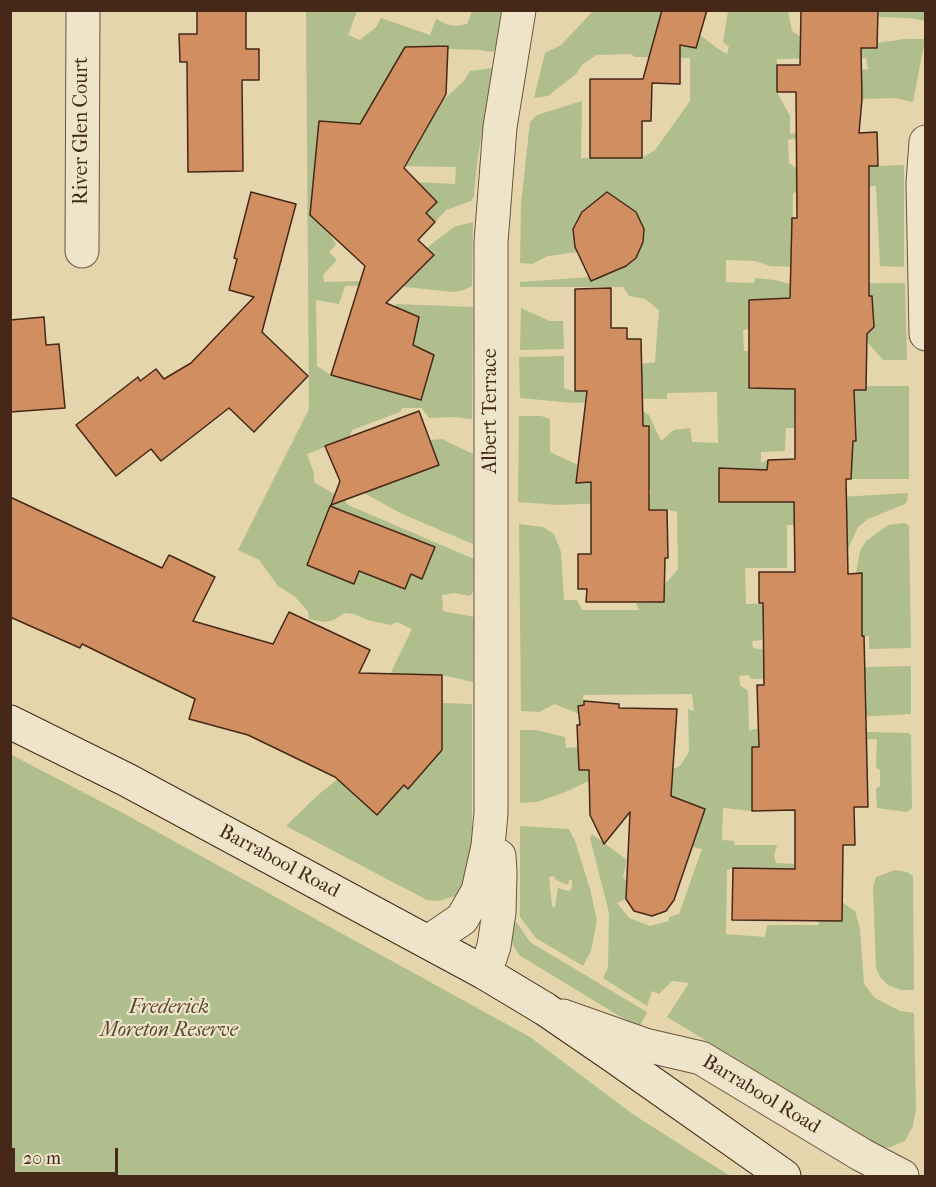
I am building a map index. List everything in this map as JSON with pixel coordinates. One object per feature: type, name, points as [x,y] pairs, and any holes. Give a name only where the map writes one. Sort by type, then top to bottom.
[{"type":"street","name":"River Glen Court","points":[[82,251],[83,10]]},
{"type":"street","name":"Albert Terrace","points":[[428,942],[462,919],[478,891],[488,846],[491,813],[491,242],[500,127],[519,10]]},
{"type":"street","points":[[926,142],[923,183],[926,334]]},
{"type":"street","name":"Barrabool Road","points":[[10,722],[127,780],[485,973],[545,1009],[784,1176]]},
{"type":"street","name":"Albert Terrace","points":[[485,973],[494,946],[500,873],[491,813]]},
{"type":"street","name":"Barrabool Road","points":[[545,1009],[645,1045],[701,1058],[862,1155],[902,1176]]},
{"type":"green space","points":[[594,10],[662,11],[654,40],[696,48],[700,35],[727,54],[729,47],[723,42],[728,11],[788,11],[792,31],[801,37],[849,48],[877,48],[877,43],[925,39],[913,102],[895,98],[862,99],[861,70],[868,69],[866,58],[777,59],[777,92],[790,116],[790,134],[797,133],[797,138],[788,140],[789,163],[797,169],[904,165],[904,267],[880,266],[876,186],[801,186],[800,192],[793,193],[792,267],[770,266],[755,261],[726,260],[726,282],[754,283],[755,278],[790,284],[905,283],[907,360],[883,360],[863,337],[873,317],[872,296],[792,293],[789,298],[750,300],[750,329],[743,330],[744,351],[750,351],[750,388],[866,390],[866,386],[909,386],[909,479],[851,479],[795,400],[794,428],[786,428],[785,451],[761,452],[761,463],[767,460],[767,470],[718,469],[719,502],[908,493],[905,504],[868,519],[858,527],[847,551],[795,509],[794,525],[787,525],[787,568],[745,568],[746,604],[862,602],[862,574],[856,573],[860,551],[866,541],[888,525],[905,523],[909,526],[911,648],[869,649],[869,636],[861,636],[815,618],[763,619],[762,640],[752,641],[753,648],[864,667],[911,666],[911,714],[856,717],[856,705],[866,705],[865,677],[752,679],[748,675],[739,676],[740,685],[748,691],[749,731],[754,729],[909,733],[911,736],[912,808],[907,812],[877,808],[876,789],[880,786],[880,770],[876,768],[877,739],[846,740],[846,746],[752,747],[752,811],[723,808],[722,840],[734,841],[735,845],[777,845],[774,856],[776,863],[842,866],[843,870],[733,868],[727,870],[726,934],[765,937],[767,925],[819,925],[819,920],[842,902],[855,911],[860,929],[864,984],[875,998],[900,1011],[914,1013],[916,1109],[913,1126],[905,1141],[891,1147],[883,1148],[667,1017],[689,983],[672,981],[659,994],[652,991],[647,1006],[603,978],[608,968],[609,913],[590,838],[592,834],[627,860],[623,877],[626,881],[626,899],[617,903],[629,918],[650,926],[669,921],[669,917],[679,914],[702,849],[692,847],[705,809],[643,786],[589,781],[537,802],[520,803],[520,730],[536,730],[565,737],[566,748],[578,747],[580,770],[609,768],[666,772],[680,766],[689,752],[688,709],[694,711],[692,694],[583,695],[584,705],[578,706],[579,714],[555,704],[539,712],[521,711],[519,524],[543,527],[554,534],[561,552],[564,600],[577,600],[582,610],[639,610],[636,603],[664,602],[665,584],[678,569],[677,512],[665,509],[630,510],[629,502],[558,505],[518,502],[519,416],[541,416],[550,419],[550,452],[578,465],[577,482],[621,482],[622,495],[651,494],[649,481],[621,426],[641,410],[649,415],[661,441],[674,430],[690,428],[692,442],[718,443],[717,392],[667,393],[667,399],[588,398],[588,402],[574,403],[520,398],[519,357],[564,356],[564,388],[573,391],[642,390],[641,364],[655,362],[659,310],[645,299],[629,296],[623,287],[520,287],[520,282],[590,277],[626,266],[639,253],[644,235],[642,223],[632,208],[615,200],[597,202],[582,212],[576,222],[574,241],[578,252],[548,256],[532,264],[520,263],[521,204],[530,122],[537,115],[582,101],[581,158],[642,158],[655,150],[690,101],[690,58],[635,57],[631,54],[596,55],[548,96],[534,98],[545,53],[561,45]]},
{"type":"green space","points":[[306,11],[357,11],[348,35],[360,40],[376,27],[381,18],[430,35],[436,19],[448,25],[457,26],[467,24],[472,11],[503,11],[495,50],[492,52],[448,49],[447,46],[414,47],[413,152],[442,101],[464,81],[470,71],[493,68],[477,163],[474,196],[471,201],[446,210],[435,222],[426,213],[437,202],[417,182],[455,184],[456,167],[400,166],[330,234],[336,245],[329,252],[337,260],[323,275],[324,282],[368,281],[434,255],[427,248],[454,227],[473,222],[472,286],[454,292],[386,285],[345,286],[339,304],[316,300],[317,366],[331,375],[421,400],[434,356],[412,345],[419,317],[395,307],[396,304],[473,307],[472,419],[429,418],[422,408],[402,408],[400,412],[352,430],[349,438],[307,454],[314,473],[314,482],[344,500],[348,505],[474,559],[473,592],[470,596],[454,593],[442,595],[443,611],[474,617],[473,682],[442,675],[406,674],[442,714],[442,703],[472,704],[472,867],[465,888],[455,896],[439,901],[427,900],[286,826],[340,777],[412,629],[397,622],[390,625],[344,613],[334,620],[324,622],[309,619],[308,611],[294,596],[278,586],[259,560],[238,550],[309,409]]},
{"type":"green space","points":[[877,11],[925,11],[925,21],[877,17]]},
{"type":"green space","points":[[521,308],[550,321],[563,321],[564,349],[520,350]]},
{"type":"green space","points":[[442,439],[473,454],[473,544],[402,514],[364,493],[438,465],[430,440]]},
{"type":"green space","name":"Frederick Moreton Reserve","points":[[10,754],[121,812],[530,1037],[634,1115],[730,1176],[11,1176]]},
{"type":"green space","points":[[520,826],[569,829],[590,889],[597,920],[591,951],[583,966],[536,938],[520,917]],"holes":[[[554,876],[556,880],[568,885],[569,880],[572,880],[572,888],[569,891],[558,888],[555,907],[552,906],[549,877]]]},
{"type":"green space","points":[[895,870],[907,872],[913,876],[914,990],[901,990],[888,985],[880,977],[876,968],[873,886],[876,877]]},
{"type":"green space","points":[[508,920],[517,923],[530,942],[647,1012],[639,1028],[519,955],[513,945]]},
{"type":"building","points":[[197,10],[246,10],[246,49],[259,49],[259,80],[242,80],[243,171],[188,172],[187,62],[180,62],[179,34],[197,34]]},
{"type":"building","points":[[662,10],[707,10],[696,48],[680,45],[680,84],[652,83],[651,121],[642,121],[642,158],[590,158],[590,79],[643,79]]},
{"type":"building","points":[[801,10],[878,10],[877,48],[861,48],[862,99],[859,133],[877,132],[878,166],[869,166],[869,296],[872,296],[874,327],[867,334],[866,390],[854,390],[856,441],[853,441],[851,479],[846,479],[848,574],[862,573],[868,807],[854,807],[855,845],[843,845],[842,921],[732,920],[733,868],[795,869],[795,810],[752,811],[752,747],[759,747],[757,685],[764,685],[763,603],[759,603],[759,572],[795,572],[794,502],[719,502],[719,468],[767,470],[768,460],[795,459],[795,389],[749,388],[749,300],[790,298],[792,218],[797,218],[796,92],[777,92],[777,65],[800,65]]},
{"type":"building","points":[[448,46],[446,94],[404,168],[437,202],[426,213],[435,222],[418,240],[434,255],[386,303],[419,317],[413,345],[434,355],[421,400],[331,375],[365,266],[310,215],[319,121],[360,124],[405,47]]},
{"type":"building","points":[[251,192],[296,204],[262,332],[308,376],[254,432],[229,408],[161,461],[151,449],[116,476],[76,425],[138,377],[140,381],[156,369],[164,379],[191,363],[254,297],[229,290],[237,259],[234,258]]},
{"type":"building","points":[[607,192],[636,212],[644,229],[643,242],[636,258],[626,266],[591,281],[575,247],[573,229],[582,212]]},
{"type":"building","points":[[611,288],[611,328],[627,328],[627,339],[641,339],[643,426],[649,426],[649,510],[667,510],[668,558],[665,558],[664,602],[586,602],[587,589],[578,589],[578,554],[591,554],[591,482],[576,483],[587,391],[575,391],[575,289]]},
{"type":"building","points":[[44,317],[46,345],[59,344],[65,408],[10,412],[10,320]]},
{"type":"building","points":[[419,411],[439,465],[331,505],[340,481],[325,446]]},
{"type":"building","points":[[10,497],[162,568],[169,555],[215,577],[193,621],[273,644],[289,612],[370,650],[359,673],[442,675],[442,750],[408,789],[404,785],[377,815],[335,777],[248,735],[189,719],[195,699],[82,644],[80,648],[10,617]]},
{"type":"building","points":[[330,506],[435,547],[422,579],[411,574],[405,589],[359,571],[354,584],[307,565]]},
{"type":"building","points":[[584,701],[619,704],[619,708],[677,709],[671,796],[705,809],[674,900],[666,911],[652,916],[634,911],[626,899],[630,812],[604,844],[590,815],[589,770],[579,770],[578,706],[584,705]]}]
